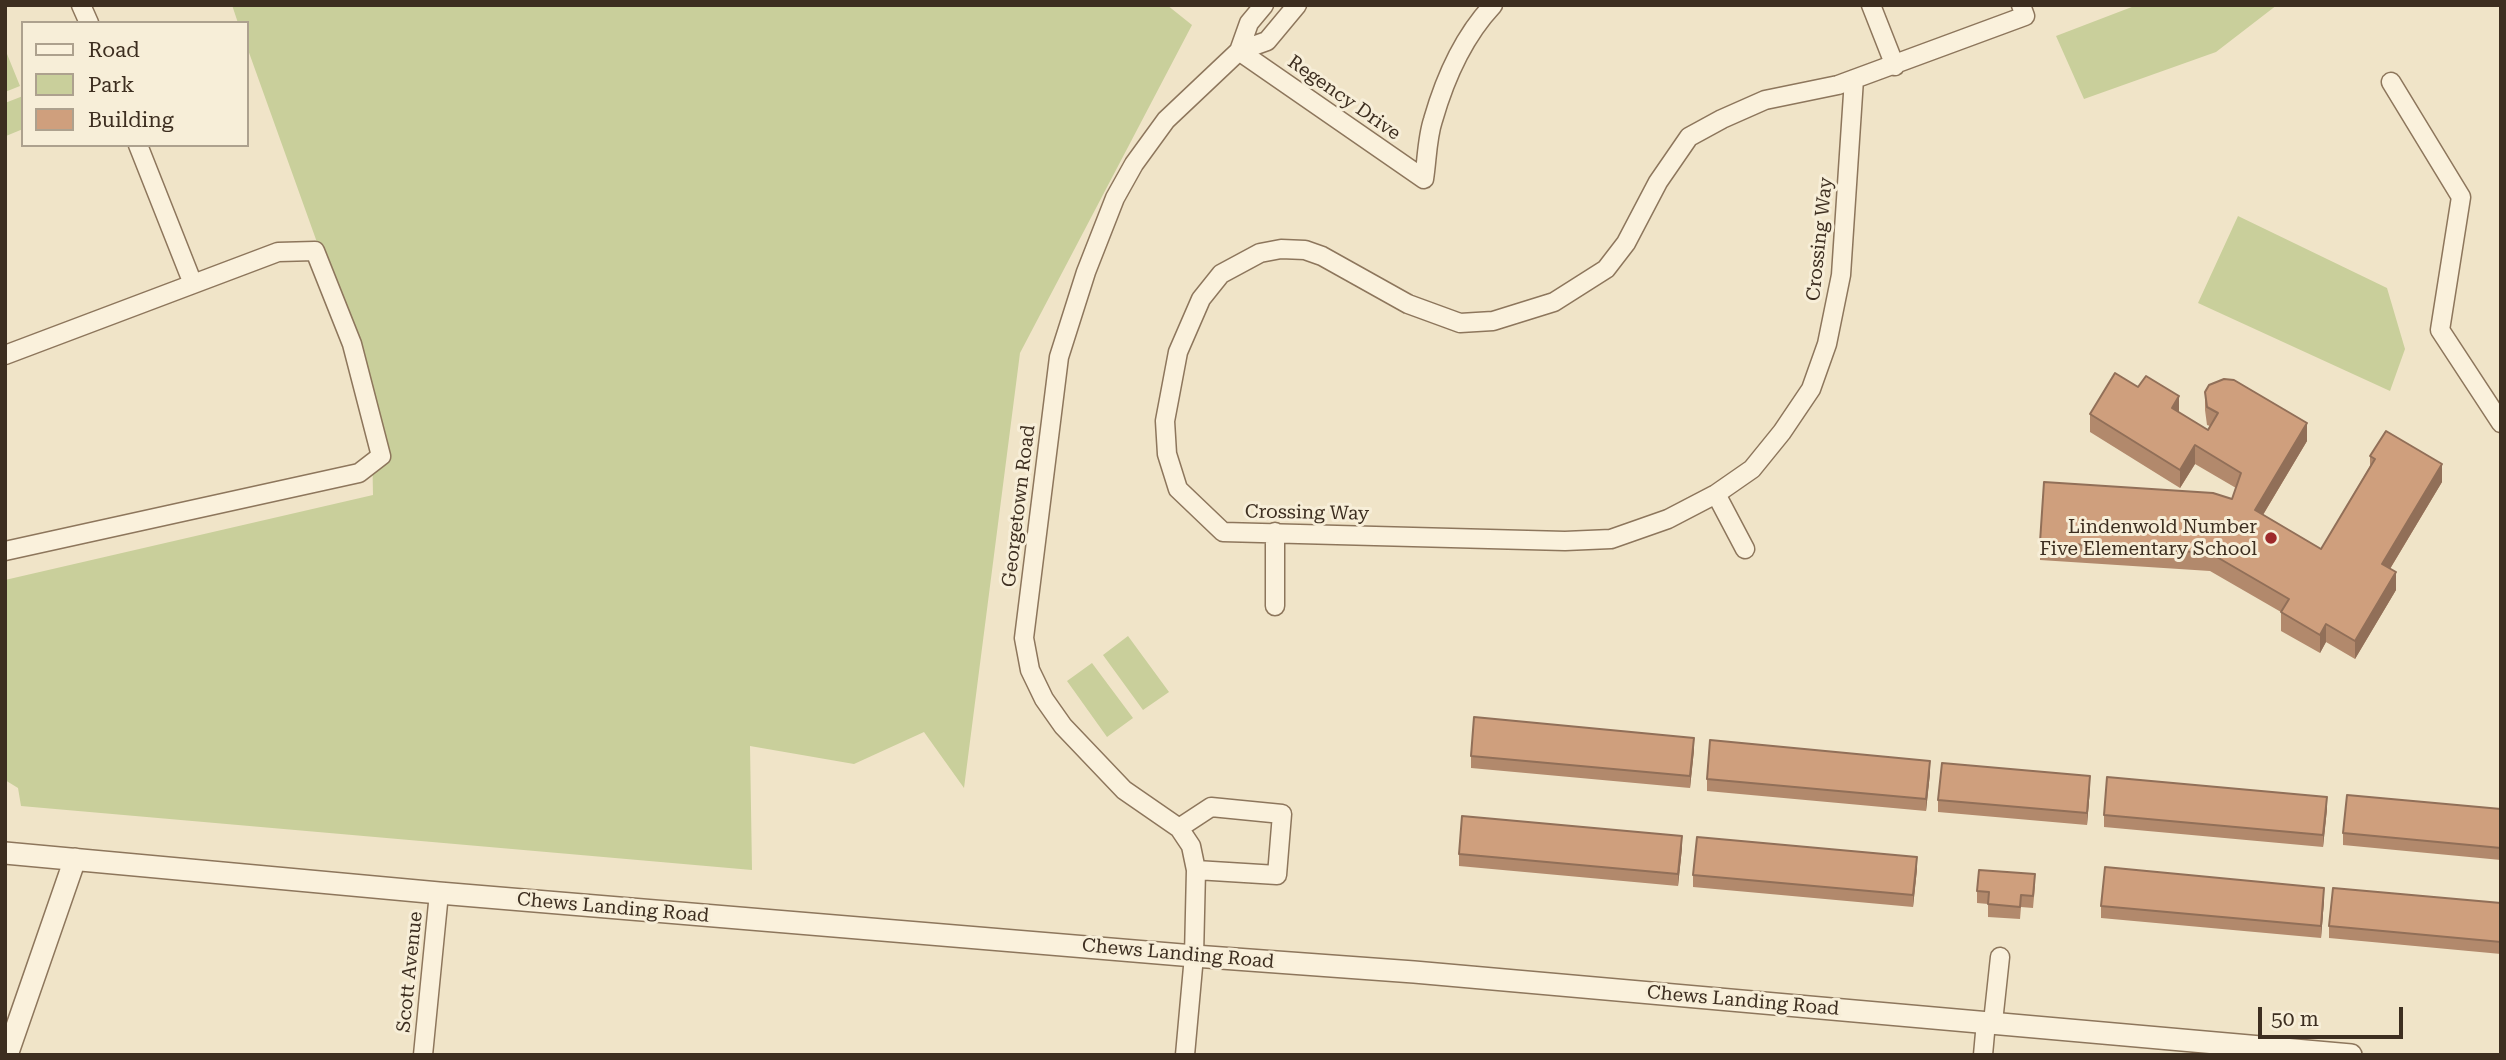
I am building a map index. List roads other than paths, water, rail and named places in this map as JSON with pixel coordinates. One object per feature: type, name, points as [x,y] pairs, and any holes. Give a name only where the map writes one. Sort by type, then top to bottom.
[{"type":"street","name":"Georgetown Road","points":[[1240,51],[1249,23],[1264,5]]},
{"type":"street","name":"Georgetown Road","points":[[1179,828],[1124,790],[1063,726],[1044,699],[1030,670],[1024,638],[1059,357],[1086,272],[1115,198],[1134,164],[1166,120],[1240,51],[1267,41],[1297,5]]},
{"type":"street","name":"Regency Drive","points":[[1240,51],[1424,179],[1432,122],[1451,70],[1474,26],[1493,5]]},
{"type":"street","points":[[1871,5],[1895,66]]},
{"type":"street","name":"Crossing Way","points":[[1854,79],[1841,275],[1827,344],[1811,389],[1783,432],[1752,469],[1716,494],[1668,519],[1611,539],[1565,541],[1223,532],[1178,489],[1167,454],[1165,421],[1178,352],[1201,299],[1221,274],[1260,253],[1304,250],[1322,256],[1408,304],[1460,323],[1493,321],[1554,302],[1606,269],[1626,243],[1658,182],[1689,137],[1765,100],[1838,85],[1854,79],[1895,66],[2023,11]]},
{"type":"street","points":[[2390,82],[2461,197],[2440,330],[2501,423]]},
{"type":"street","points":[[139,147],[193,284]]},
{"type":"street","points":[[5,355],[278,252],[315,251],[352,344],[381,456],[359,473],[5,551]]},
{"type":"street","points":[[1716,494],[1745,549]]},
{"type":"street","points":[[1275,532],[1275,606]]},
{"type":"street","points":[[1185,1055],[1194,956],[1196,870],[1191,846],[1179,828],[1211,807],[1282,814],[1277,875],[1196,870]]},
{"type":"street","name":"Chews Landing Road","points":[[5,853],[439,893],[1414,972],[2351,1055]]},
{"type":"street","points":[[7,1055],[75,859]]},
{"type":"street","name":"Scott Avenue","points":[[423,1055],[439,893]]},
{"type":"street","points":[[1983,1055],[2000,957]]},
{"type":"place","name":"Lindenwold Number Five Elementary School","points":[[2271,538]]}]
